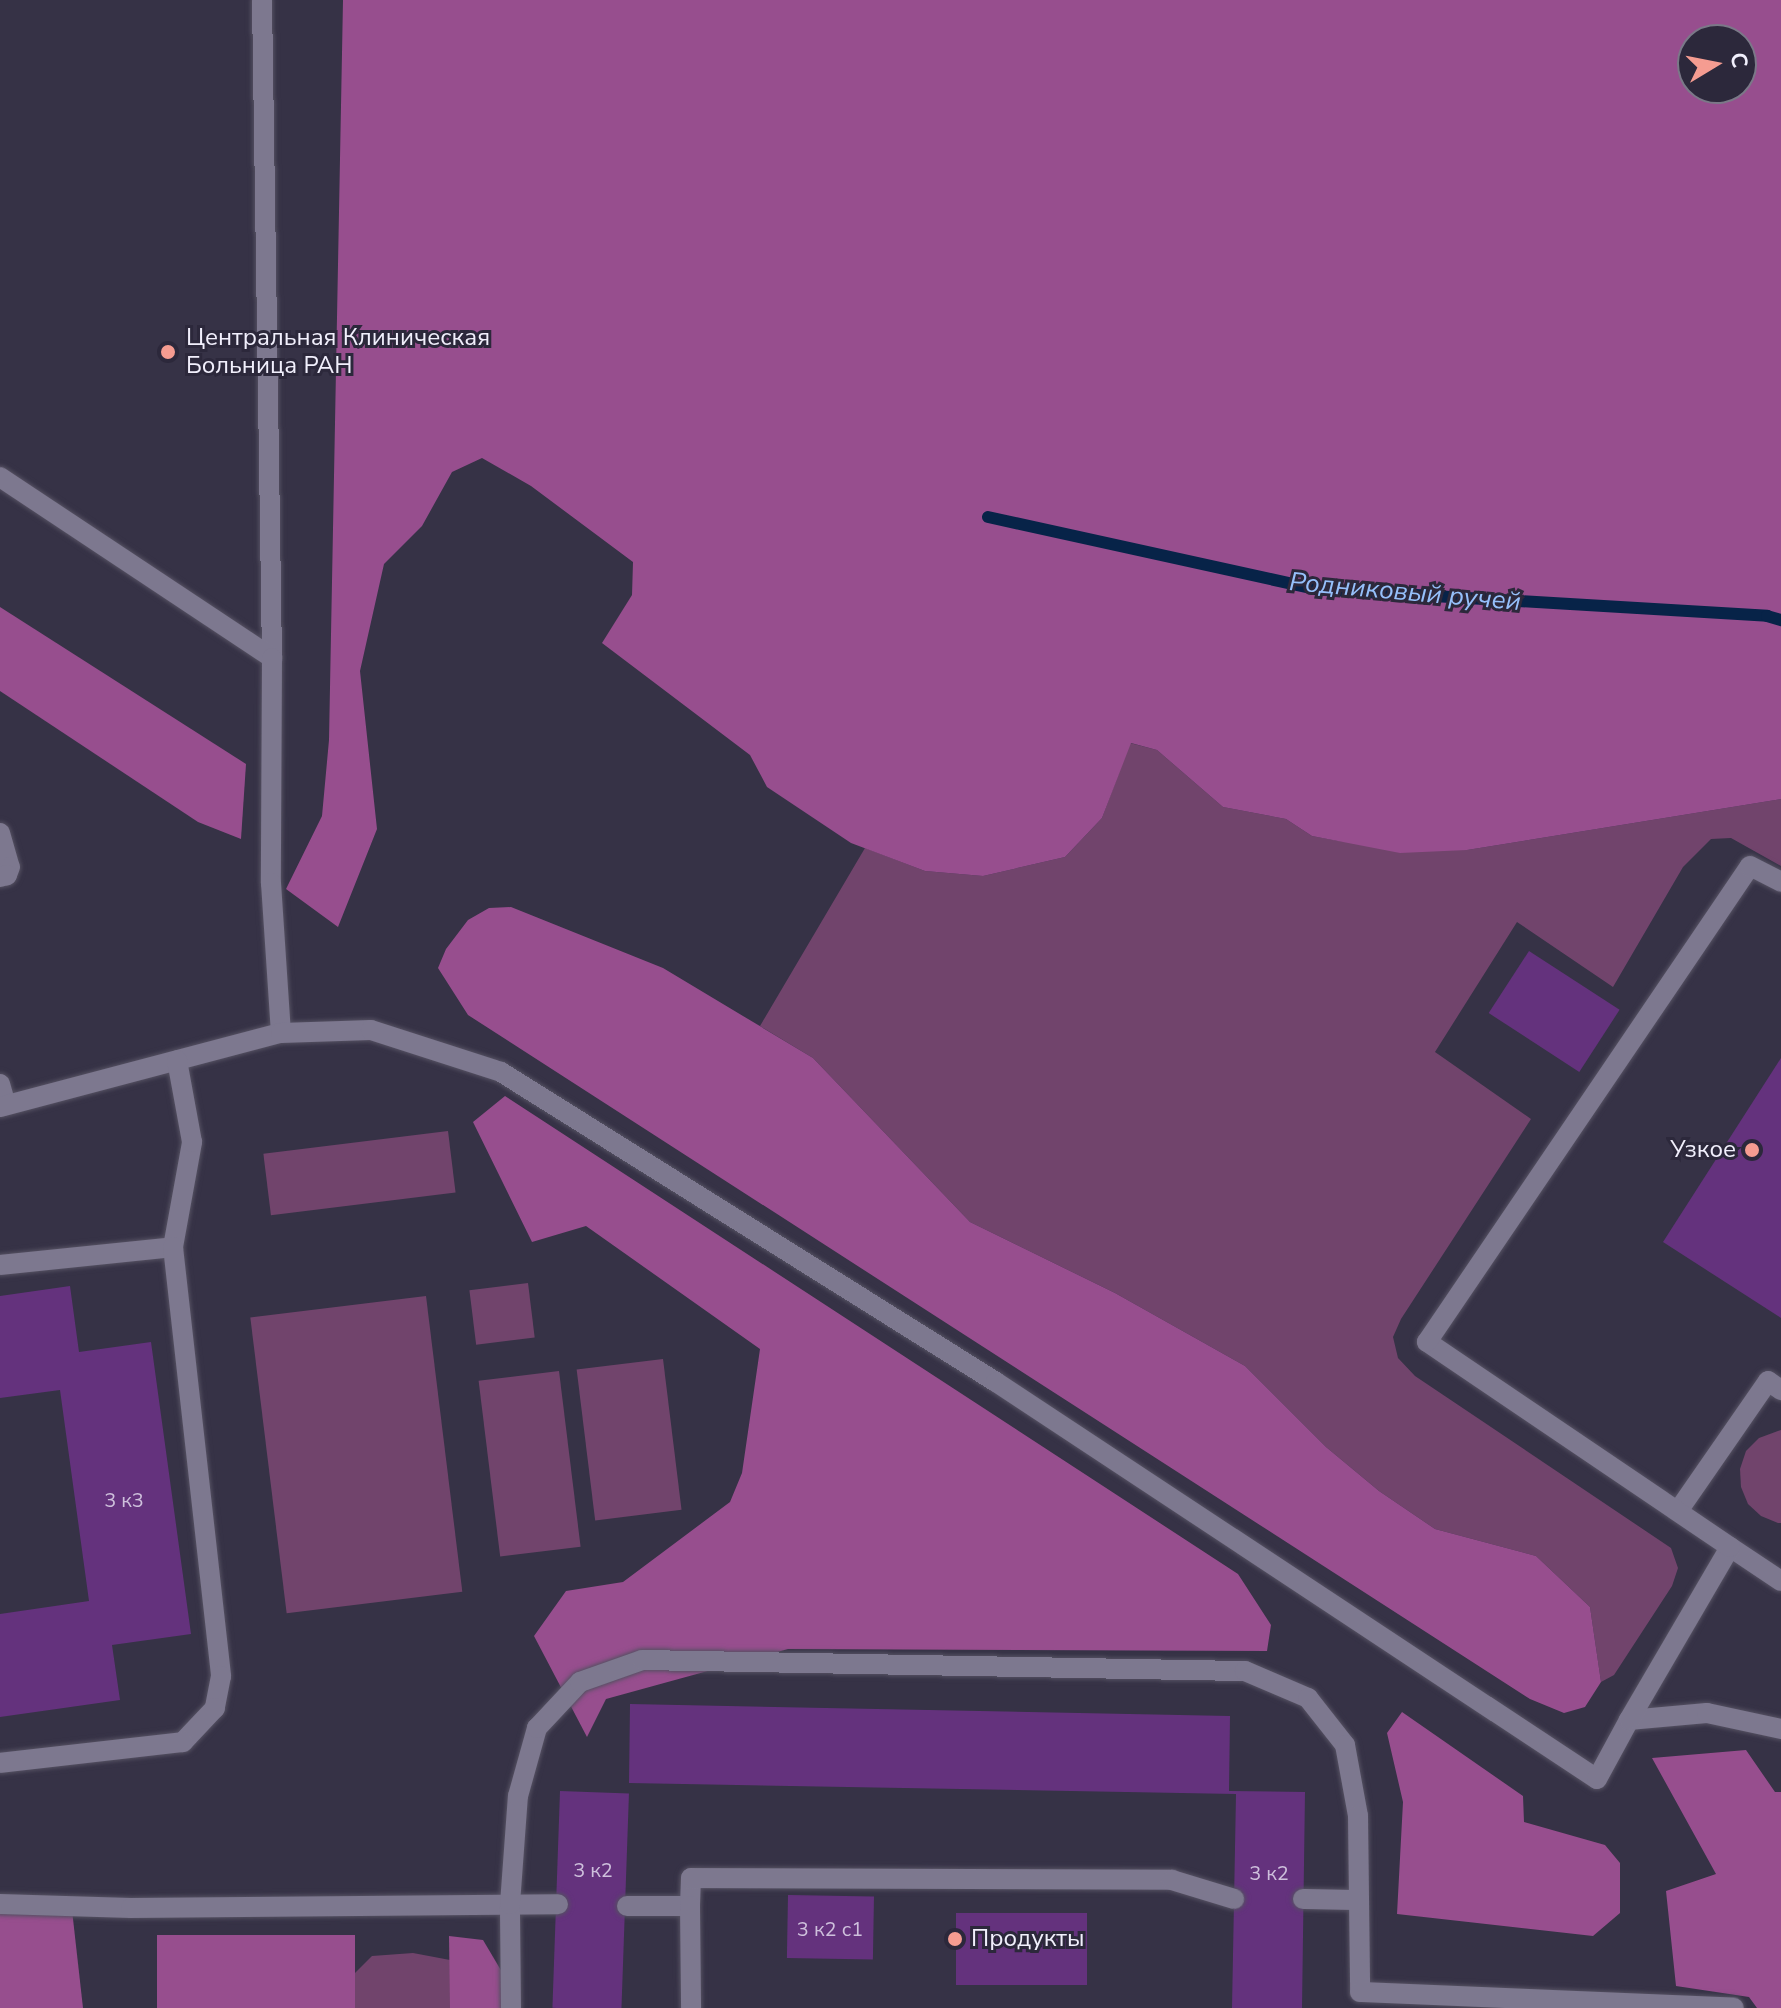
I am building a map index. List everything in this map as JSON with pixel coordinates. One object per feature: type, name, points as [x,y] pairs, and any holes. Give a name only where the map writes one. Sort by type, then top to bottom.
[{"type":"lane","points":[[262,0],[272,658],[271,883],[281,1033]]},
{"type":"lane","points":[[0,477],[272,658]]},
{"type":"lane","points":[[0,833],[10,867],[7,875],[0,877]]},
{"type":"lane","points":[[1781,882],[1750,866],[1427,1342],[1781,1581]]},
{"type":"lane","points":[[0,1084],[3,1106],[281,1033],[371,1030],[501,1072],[996,1382],[1597,1779],[1730,1547]]},
{"type":"lane","points":[[0,1763],[183,1742],[215,1708],[221,1676],[173,1247],[192,1142],[177,1060]]},
{"type":"lane","points":[[0,1265],[173,1247]]},
{"type":"lane","points":[[1678,1511],[1768,1381],[1781,1390]]},
{"type":"lane","points":[[511,2008],[510,1904],[518,1796],[537,1728],[580,1682],[642,1660],[1245,1671],[1308,1698],[1345,1745],[1358,1816],[1360,1992],[1734,2008]]},
{"type":"lane","points":[[1629,1720],[1707,1713],[1781,1729]]},
{"type":"lane","points":[[691,2008],[691,1878],[1172,1880],[1234,1899]]},
{"type":"lane","points":[[1303,1899],[1357,1900]]},
{"type":"lane","points":[[0,1904],[128,1908],[558,1904]]},
{"type":"lane","points":[[627,1906],[690,1906]]},
{"type":"shaded area","points":[[343,0],[1781,0],[1781,799],[1467,850],[1400,853],[1312,836],[1286,819],[1223,807],[1157,750],[1131,743],[1102,818],[1065,857],[983,876],[925,871],[851,843],[767,787],[750,755],[602,643],[632,595],[633,562],[531,486],[482,458],[452,472],[422,526],[384,564],[360,671],[377,829],[338,927],[286,889],[322,816],[329,740]]},
{"type":"shaded area","points":[[0,607],[246,764],[241,839],[198,822],[0,691]]},
{"type":"shaded area","points":[[1130,743],[1157,750],[1223,807],[1286,819],[1312,836],[1339,841],[1467,850],[1781,799],[1781,866],[1731,838],[1711,839],[1683,867],[1613,987],[1517,922],[1435,1052],[1531,1119],[1401,1319],[1393,1337],[1398,1358],[1415,1376],[1671,1548],[1678,1568],[1672,1586],[1614,1675],[1601,1682],[1590,1607],[1536,1556],[1435,1529],[1379,1491],[1326,1447],[1245,1366],[1115,1293],[970,1222],[813,1058],[760,1026],[865,848],[925,871],[983,876],[1065,857],[1102,818]]},
{"type":"shaded area","points":[[511,907],[663,968],[813,1058],[970,1222],[1115,1293],[1245,1366],[1326,1447],[1379,1491],[1435,1529],[1536,1556],[1590,1607],[1601,1682],[1585,1707],[1564,1713],[1530,1699],[468,1015],[438,968],[446,949],[468,920],[489,908]]},
{"type":"shaded area","points":[[505,1096],[1238,1574],[1271,1625],[1267,1651],[788,1649],[606,1699],[587,1737],[534,1636],[566,1591],[623,1582],[730,1502],[742,1473],[760,1349],[586,1226],[532,1242],[473,1122]]},
{"type":"shaded area","points":[[448,1131],[456,1193],[271,1215],[263,1154]]},
{"type":"shaded area","points":[[528,1283],[535,1338],[476,1345],[469,1290]]},
{"type":"shaded area","points":[[426,1296],[462,1592],[287,1613],[250,1318]]},
{"type":"shaded area","points":[[663,1359],[682,1510],[595,1520],[577,1370]]},
{"type":"shaded area","points":[[559,1371],[581,1547],[500,1557],[479,1381]]},
{"type":"shaded area","points":[[1781,1430],[1781,1523],[1778,1523],[1761,1516],[1748,1504],[1741,1487],[1740,1469],[1746,1451],[1759,1438]]},
{"type":"shaded area","points":[[1402,1712],[1523,1796],[1524,1822],[1605,1845],[1620,1863],[1620,1913],[1593,1936],[1397,1914],[1403,1802],[1387,1733]]},
{"type":"shaded area","points":[[1746,1750],[1775,1792],[1781,1792],[1781,2008],[1757,2008],[1749,1997],[1676,1986],[1666,1891],[1716,1874],[1652,1758]]},
{"type":"shaded area","points":[[0,1908],[72,1910],[83,2008],[0,2008]]},
{"type":"shaded area","points":[[157,1935],[355,1935],[355,2008],[157,2008]]},
{"type":"shaded area","points":[[449,1936],[483,1940],[505,1977],[505,2008],[450,2008]]},
{"type":"shaded area","points":[[413,1953],[450,1960],[450,2008],[355,2008],[355,1973],[372,1956]]},
{"type":"building","points":[[1529,951],[1620,1010],[1579,1072],[1489,1013]]},
{"type":"building","name":"Узкое","points":[[1781,1058],[1781,1318],[1663,1242]]},
{"type":"building","points":[[70,1286],[79,1352],[151,1342],[191,1634],[112,1645],[120,1700],[0,1717],[0,1614],[89,1601],[60,1390],[0,1398],[0,1296]]},
{"type":"building","points":[[630,1704],[1230,1716],[1229,1791],[1305,1792],[1302,2008],[1232,2008],[1236,1794],[629,1783]]},
{"type":"building","points":[[560,1791],[629,1793],[621,2008],[552,2008]]},
{"type":"building","points":[[788,1895],[874,1897],[873,1959],[787,1958]]},
{"type":"building","points":[[956,1913],[1087,1913],[1087,1985],[956,1985]]},
{"type":"waterway","name":"Родниковый ручей","points":[[988,517],[1316,589],[1767,616],[1781,620]]},
{"type":"place","name":"Центральная Клиническая Больница РАН","points":[[168,352]]},
{"type":"place","name":"Узкое","points":[[1752,1150]]},
{"type":"place","name":"Продукты","points":[[955,1939]]}]
